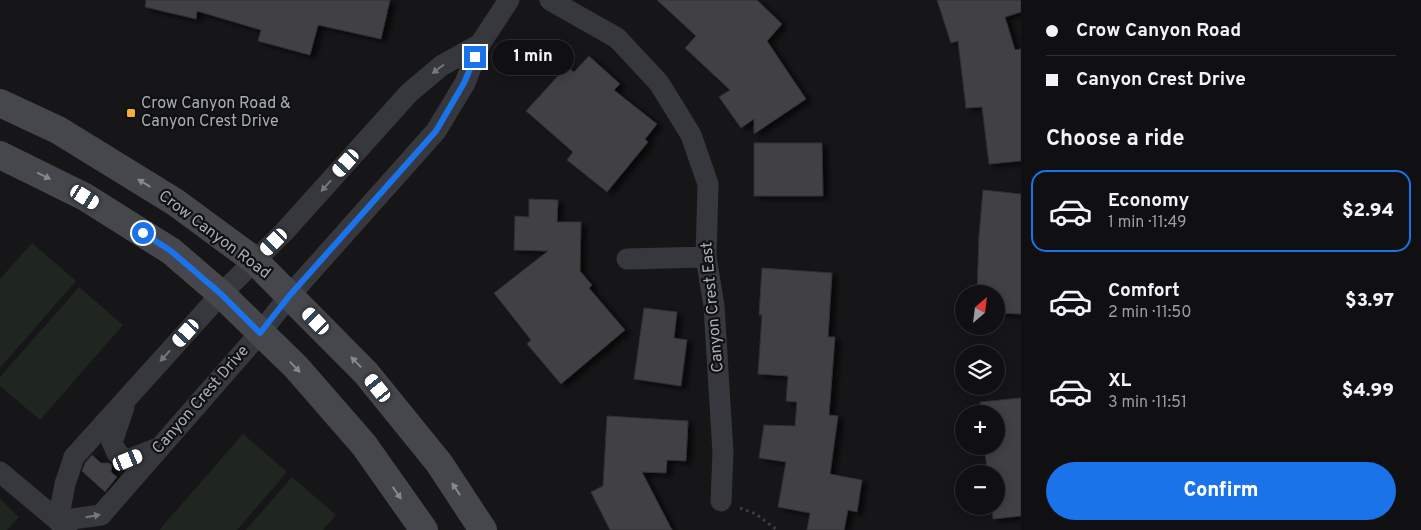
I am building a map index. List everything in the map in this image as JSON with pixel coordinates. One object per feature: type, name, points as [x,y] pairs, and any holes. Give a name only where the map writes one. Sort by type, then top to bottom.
[{"type":"main road","name":"Crow Canyon Road","points":[[0,103],[58,130],[175,202],[255,262],[366,373],[438,463],[483,530]]},
{"type":"main road","points":[[0,155],[85,197],[171,251],[221,294],[296,367],[364,445],[424,530]]},
{"type":"street","name":"Canyon Crest Drive","points":[[480,44],[441,66],[409,93],[284,232],[221,294],[74,457],[66,484],[64,525],[101,515],[120,495],[260,333],[290,295],[436,131],[464,83],[480,44],[509,0]]},
{"type":"street","name":"Canyon Crest East","points":[[550,0],[617,38],[660,83],[691,135],[708,184],[706,257],[714,306],[723,453],[721,501]]},
{"type":"street","points":[[627,259],[706,257]]},
{"type":"street","points":[[128,398],[112,442],[117,453],[128,460],[162,446]]},
{"type":"street","points":[[0,472],[64,525]]},
{"type":"path","points":[[721,501],[756,514],[777,530]]},
{"type":"shaded area","points":[[32,243],[76,281],[0,368],[0,279]]},
{"type":"shaded area","points":[[79,287],[123,325],[40,420],[0,386],[0,377]]},
{"type":"shaded area","points":[[243,434],[287,472],[237,530],[161,530],[160,529]]},
{"type":"shaded area","points":[[292,477],[336,515],[323,530],[246,530]]},
{"type":"shaded area","points":[[0,499],[19,517],[7,530],[0,530]]},
{"type":"building","points":[[146,0],[390,0],[381,39],[318,25],[310,55],[258,41],[261,30],[197,11],[196,19],[145,7]]},
{"type":"building","points":[[657,0],[757,0],[782,24],[767,41],[806,99],[754,134],[754,119],[741,128],[719,97],[730,90],[685,48],[696,36]]},
{"type":"building","points":[[937,0],[1021,0],[1021,12],[1005,17],[1015,50],[1021,49],[1021,161],[989,164],[982,107],[966,108],[958,41],[951,43]]},
{"type":"building","points":[[589,56],[620,84],[614,90],[657,124],[645,139],[648,142],[607,192],[567,160],[573,152],[526,111],[567,66],[574,72]]},
{"type":"building","points":[[754,143],[822,143],[823,196],[754,196]]},
{"type":"building","points":[[983,190],[1021,194],[1021,314],[1005,313],[1005,285],[977,285]]},
{"type":"building","points":[[529,199],[558,200],[557,222],[581,222],[580,271],[592,285],[589,288],[625,330],[561,384],[527,344],[531,340],[494,293],[548,251],[514,250],[515,216],[529,217]]},
{"type":"building","points":[[762,268],[832,273],[828,337],[835,337],[829,415],[838,416],[830,474],[862,480],[857,512],[848,510],[844,530],[807,530],[810,513],[778,507],[786,462],[759,458],[764,425],[795,426],[797,402],[786,401],[788,376],[758,374],[762,315],[759,315]]},
{"type":"building","points":[[644,308],[677,312],[674,338],[687,340],[681,386],[634,379]]},
{"type":"building","points":[[1021,398],[1021,516],[993,519],[993,515],[1005,515],[1005,465],[987,465],[985,455],[1005,455],[1005,405],[980,405],[980,402]]},
{"type":"building","points":[[607,416],[688,421],[686,461],[667,460],[666,473],[642,472],[672,530],[610,530],[591,492],[603,486]]},
{"type":"building","points":[[92,455],[101,463],[112,465],[111,472],[117,477],[105,492],[82,471],[85,463]]},
{"type":"place","name":"Crow Canyon Road & Canyon Crest Drive","points":[[131,113]]},
{"type":"route","points":[[143,233],[171,251],[221,294],[260,333],[290,295],[436,131],[464,83],[475,57]]}]
